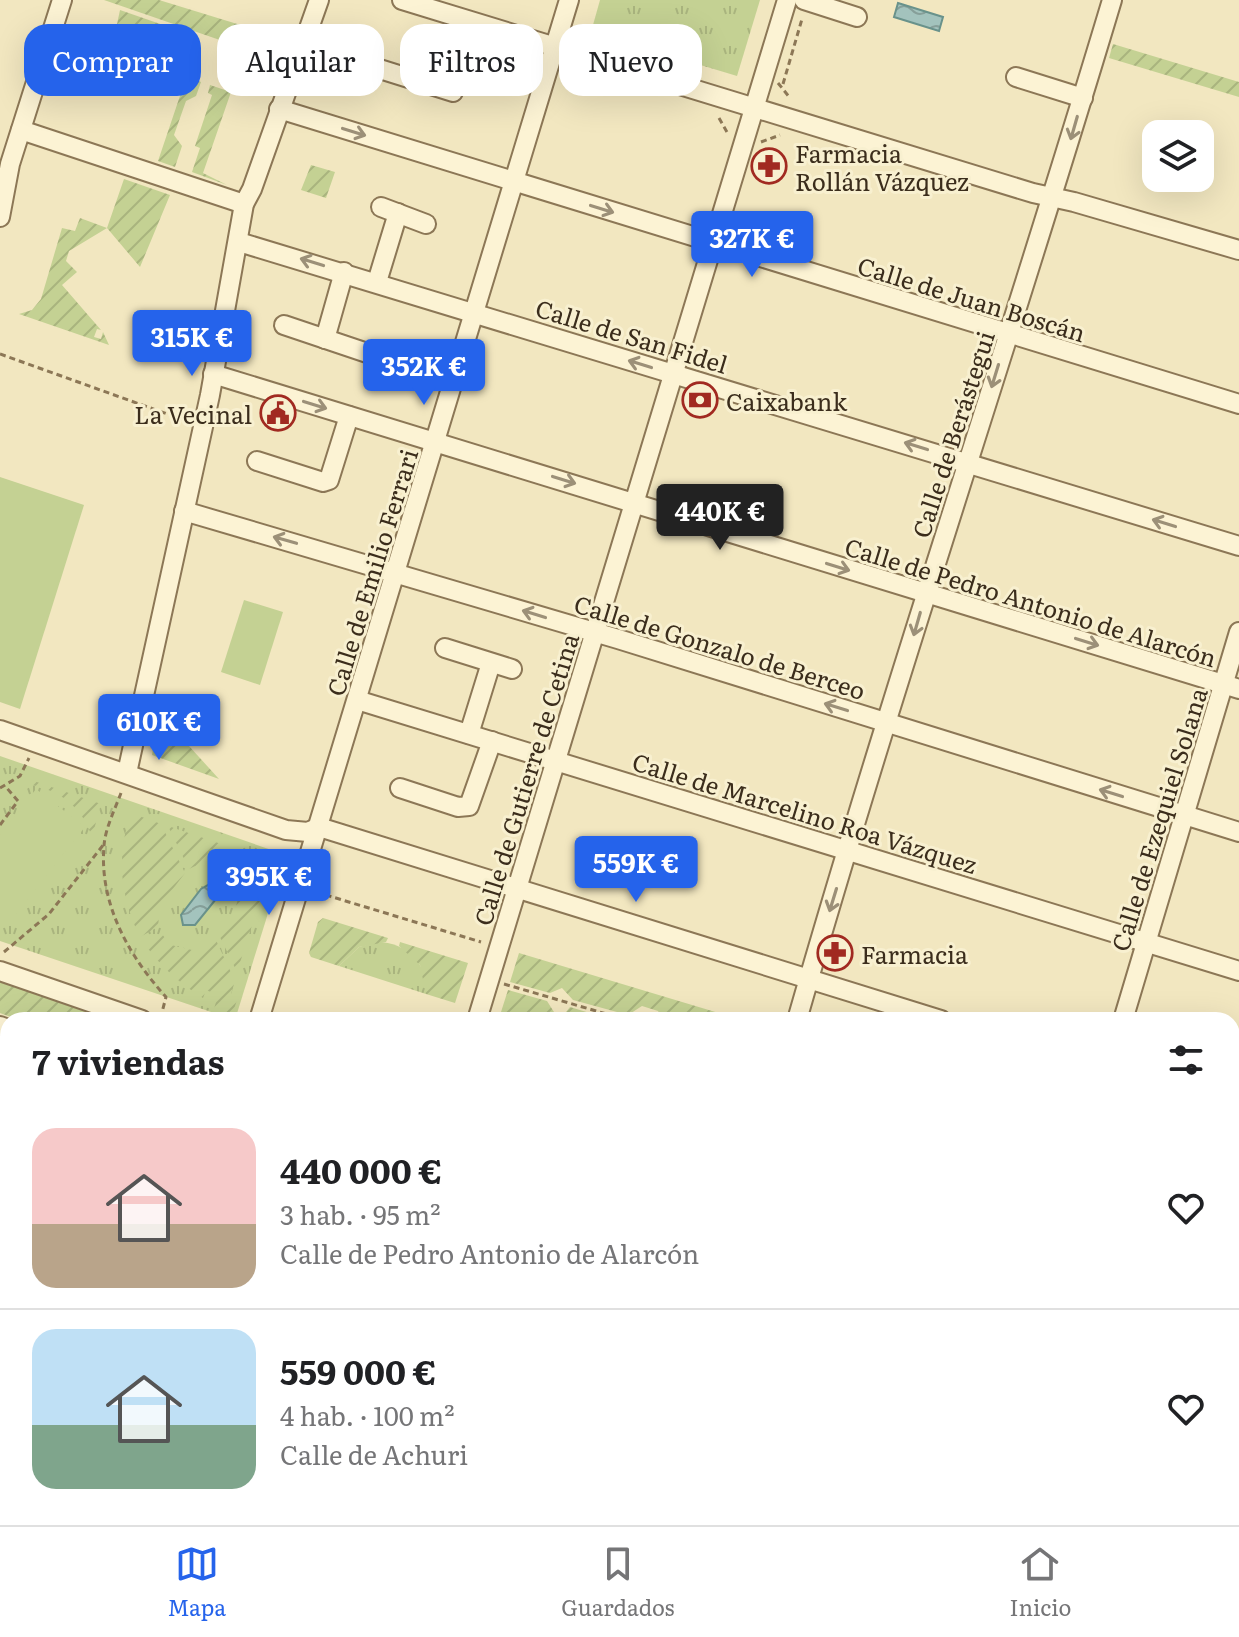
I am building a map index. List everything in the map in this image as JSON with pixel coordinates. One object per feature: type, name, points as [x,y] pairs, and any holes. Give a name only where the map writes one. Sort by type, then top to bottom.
[{"type":"street","points":[[0,217],[10,164],[62,0]]},
{"type":"street","points":[[310,24],[319,0]]},
{"type":"street","points":[[402,0],[754,108],[1239,250]]},
{"type":"street","name":"Calle de Emilio Ferrari","points":[[261,1012],[569,0]]},
{"type":"street","name":"Calle de Gutierre de Cetina","points":[[479,1012],[787,0]]},
{"type":"street","name":"Calle de Berástegui","points":[[799,1012],[925,593],[1053,196],[1112,0]]},
{"type":"street","points":[[806,1],[857,17]]},
{"type":"street","points":[[1016,77],[1083,98]]},
{"type":"street","points":[[127,773],[203,427],[244,204],[284,96]]},
{"type":"street","name":"Calle de Juan Boscán","points":[[279,109],[713,245],[1239,404]]},
{"type":"street","points":[[21,130],[244,204]]},
{"type":"street","points":[[0,181],[10,164]]},
{"type":"street","points":[[377,282],[389,210],[426,224]]},
{"type":"street","name":"Calle de San Fidel","points":[[239,242],[1239,546]]},
{"type":"street","points":[[325,339],[344,272]]},
{"type":"street","points":[[284,325],[388,360]]},
{"type":"street","name":"Calle de Pedro Antonio de Alarcón","points":[[213,374],[1231,687]]},
{"type":"street","points":[[257,461],[323,482],[329,480],[349,416]]},
{"type":"street","name":"Calle de Gonzalo de Berceo","points":[[184,511],[397,572],[1239,832]]},
{"type":"street","name":"Calle de Ezequiel Solana","points":[[1125,1012],[1184,816],[1231,687],[1239,632]]},
{"type":"street","points":[[445,648],[512,669]]},
{"type":"street","points":[[469,734],[491,663]]},
{"type":"street","name":"Calle de Marcelino Roa Vázquez","points":[[357,700],[1239,971]]},
{"type":"street","points":[[0,730],[286,830],[308,832],[319,827],[915,1012]]},
{"type":"street","points":[[400,788],[458,807],[469,806],[492,741]]},
{"type":"street","points":[[0,971],[119,1012]]},
{"type":"path","points":[[783,84],[806,1]]},
{"type":"path","points":[[0,354],[203,427]]},
{"type":"path","points":[[0,788],[20,776],[36,742]]},
{"type":"path","points":[[127,773],[104,844],[105,883],[127,946],[166,997],[162,1012]]},
{"type":"path","points":[[0,825],[18,801],[6,787]]},
{"type":"path","points":[[0,955],[49,914],[104,844]]},
{"type":"path","points":[[300,887],[500,948]]},
{"type":"path","points":[[489,980],[599,1012]]},
{"type":"green space","points":[[104,0],[159,0],[237,24],[217,24],[217,39],[201,33],[201,24],[174,24]]},
{"type":"green space","points":[[600,0],[760,0],[737,76],[702,65],[702,24],[593,24]]},
{"type":"green space","points":[[120,10],[160,24],[117,24]]},
{"type":"green space","points":[[1113,44],[1239,82],[1239,97],[1109,58]]},
{"type":"green space","points":[[210,85],[217,87],[217,96],[230,96],[203,173],[227,185],[192,172],[200,148],[195,146],[212,95],[208,93]]},
{"type":"green space","points":[[180,96],[196,96],[186,101],[174,135],[182,146],[175,167],[158,161]]},
{"type":"green space","points":[[311,165],[335,172],[326,198],[301,190]]},
{"type":"green space","points":[[124,179],[170,195],[140,267],[107,228]]},
{"type":"green space","points":[[80,218],[107,228],[69,251],[66,261],[77,272],[62,285],[101,330],[97,329],[94,337],[101,339],[103,332],[109,345],[19,314],[32,310],[41,299],[62,228],[75,231]]},
{"type":"green space","points":[[0,477],[84,505],[20,709],[0,702]]},
{"type":"green space","points":[[244,600],[283,612],[260,685],[221,672]]},
{"type":"green space","points":[[159,713],[219,779],[152,755]]},
{"type":"green space","points":[[0,756],[286,855],[237,1012],[211,1012],[0,941]]},
{"type":"green space","points":[[28,779],[101,804],[92,837],[83,817],[61,796],[31,785],[21,795],[18,791]]},
{"type":"green space","points":[[36,789],[85,827],[9,923],[0,916],[0,835]]},
{"type":"green space","points":[[131,813],[161,824],[185,873],[160,906],[158,927],[140,937],[128,906],[122,876],[123,845]]},
{"type":"green space","points":[[168,826],[227,846],[238,861],[246,862],[246,857],[253,856],[260,860],[234,876],[213,864],[201,864],[189,869]]},
{"type":"green space","points":[[263,864],[266,882],[237,972],[218,933],[235,909],[237,881]]},
{"type":"green space","points":[[323,918],[388,938],[386,942],[359,947],[339,966],[311,957],[309,953],[318,922]]},
{"type":"green space","points":[[161,933],[171,945],[192,950],[215,938],[235,981],[231,994],[238,997],[233,1012],[214,1009],[218,995],[206,990],[203,998],[178,980],[144,943]]},
{"type":"green space","points":[[377,942],[398,946],[414,957],[424,974],[426,994],[339,966],[359,947]]},
{"type":"green space","points":[[400,942],[468,963],[455,1003],[426,994],[420,965],[399,946]]},
{"type":"green space","points":[[519,953],[715,1012],[659,1012],[642,1006],[633,1012],[617,1012],[573,1000],[562,988],[550,993],[510,982]]},
{"type":"green space","points":[[0,982],[87,1012],[0,1012]]},
{"type":"green space","points":[[508,990],[547,1001],[554,1012],[501,1012]]},
{"type":"green space","points":[[570,1007],[587,1012],[566,1012]]},
{"type":"water","points":[[898,3],[943,17],[939,31],[894,17]]},
{"type":"water","points":[[208,885],[217,891],[216,899],[195,925],[183,925],[181,915],[201,889]]},
{"type":"place","name":"Farmacia Rollán Vázquez","points":[[769,166]]},
{"type":"place","name":"Caixabank","points":[[700,400]]},
{"type":"place","name":"La Vecinal","points":[[278,413]]},
{"type":"place","name":"Farmacia","points":[[835,953]]}]
